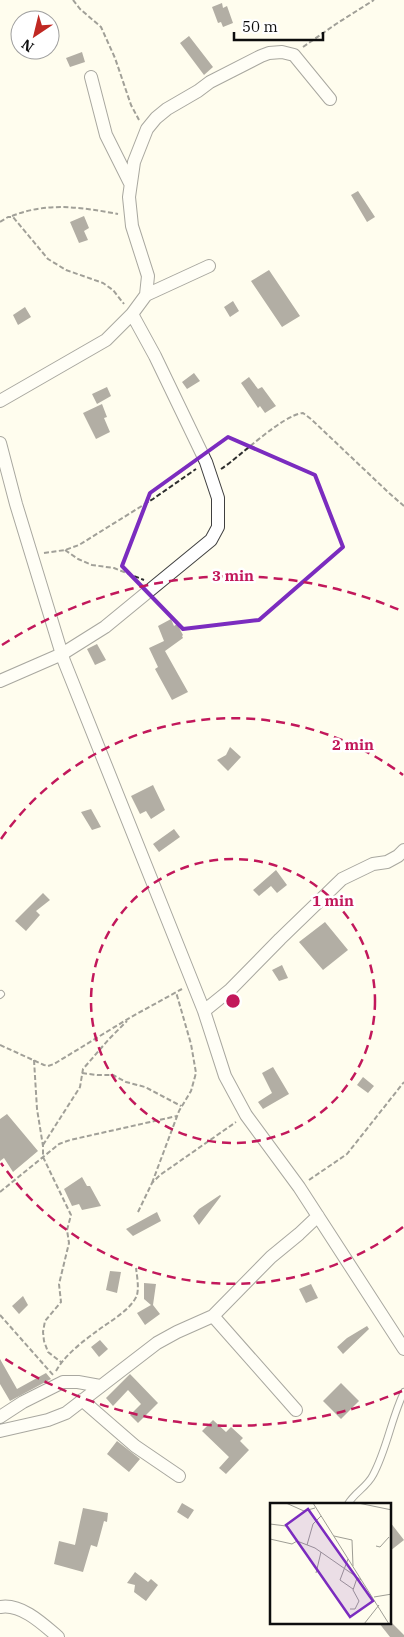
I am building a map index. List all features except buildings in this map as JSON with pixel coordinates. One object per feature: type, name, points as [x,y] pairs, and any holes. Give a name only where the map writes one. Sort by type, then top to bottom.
[{"type":"street","points":[[146,296],[148,276],[131,217],[129,197],[134,162],[146,130],[156,118],[210,82],[269,53],[287,52],[294,55],[330,99]]},
{"type":"street","points":[[91,77],[106,134],[130,183]]},
{"type":"street","points":[[0,401],[106,340],[132,314],[146,296],[209,266]]},
{"type":"street","points":[[0,682],[62,654],[104,627],[211,540],[218,527],[218,498],[207,467],[132,314]]},
{"type":"street","points":[[0,442],[16,504],[62,654],[204,1011],[226,1076],[246,1115],[299,1187],[404,1349]]},
{"type":"street","points":[[204,1011],[230,990],[342,879],[373,864],[387,862],[404,850]]},
{"type":"street","points":[[0,1431],[58,1417],[157,1343],[213,1316],[271,1257],[318,1216]]},
{"type":"street","points":[[213,1316],[296,1410]]},
{"type":"street","points":[[0,1417],[23,1402],[63,1382],[78,1382],[100,1386]]},
{"type":"street","points":[[82,1400],[135,1446],[179,1476]]},
{"type":"street","points":[[0,1607],[16,1608],[58,1637]]},
{"type":"lane","points":[[349,1503],[366,1486],[372,1477],[380,1460],[396,1408],[404,1392]]},
{"type":"path","points":[[73,0],[80,9],[101,27],[110,45],[135,115],[146,130]]},
{"type":"path","points":[[294,55],[310,41],[374,0]]},
{"type":"path","points":[[0,222],[32,209],[59,207],[81,208],[131,217]]},
{"type":"path","points":[[12,216],[21,224],[48,259],[66,270],[90,278],[108,287],[132,314]]},
{"type":"path","points":[[31,554],[65,550],[79,545],[207,467],[221,470],[281,423],[303,413],[404,506]]},
{"type":"path","points":[[65,550],[78,559],[92,565],[114,568],[156,585]]},
{"type":"path","points":[[0,1045],[48,1066],[66,1058],[130,1017],[193,983]]},
{"type":"path","points":[[138,1212],[152,1182],[181,1106],[191,1091],[196,1073],[191,1044],[176,992]]},
{"type":"path","points":[[43,1146],[80,1087],[84,1067],[130,1017]]},
{"type":"path","points":[[34,1060],[37,1110],[43,1157],[71,1215],[67,1230],[69,1243],[59,1284],[61,1302],[45,1321],[43,1332],[48,1352],[61,1362]]},
{"type":"path","points":[[82,1073],[113,1075],[126,1082],[145,1087],[181,1106]]},
{"type":"path","points":[[299,1187],[347,1154],[404,1082]]},
{"type":"path","points":[[152,1182],[246,1115]]},
{"type":"path","points":[[0,1192],[59,1144],[178,1116]]},
{"type":"path","points":[[0,1315],[54,1376],[61,1362],[134,1300],[137,1292],[136,1268]]},
{"type":"highlighted area","points":[[228,437],[315,475],[343,547],[259,620],[183,629],[122,566],[150,493]]}]
